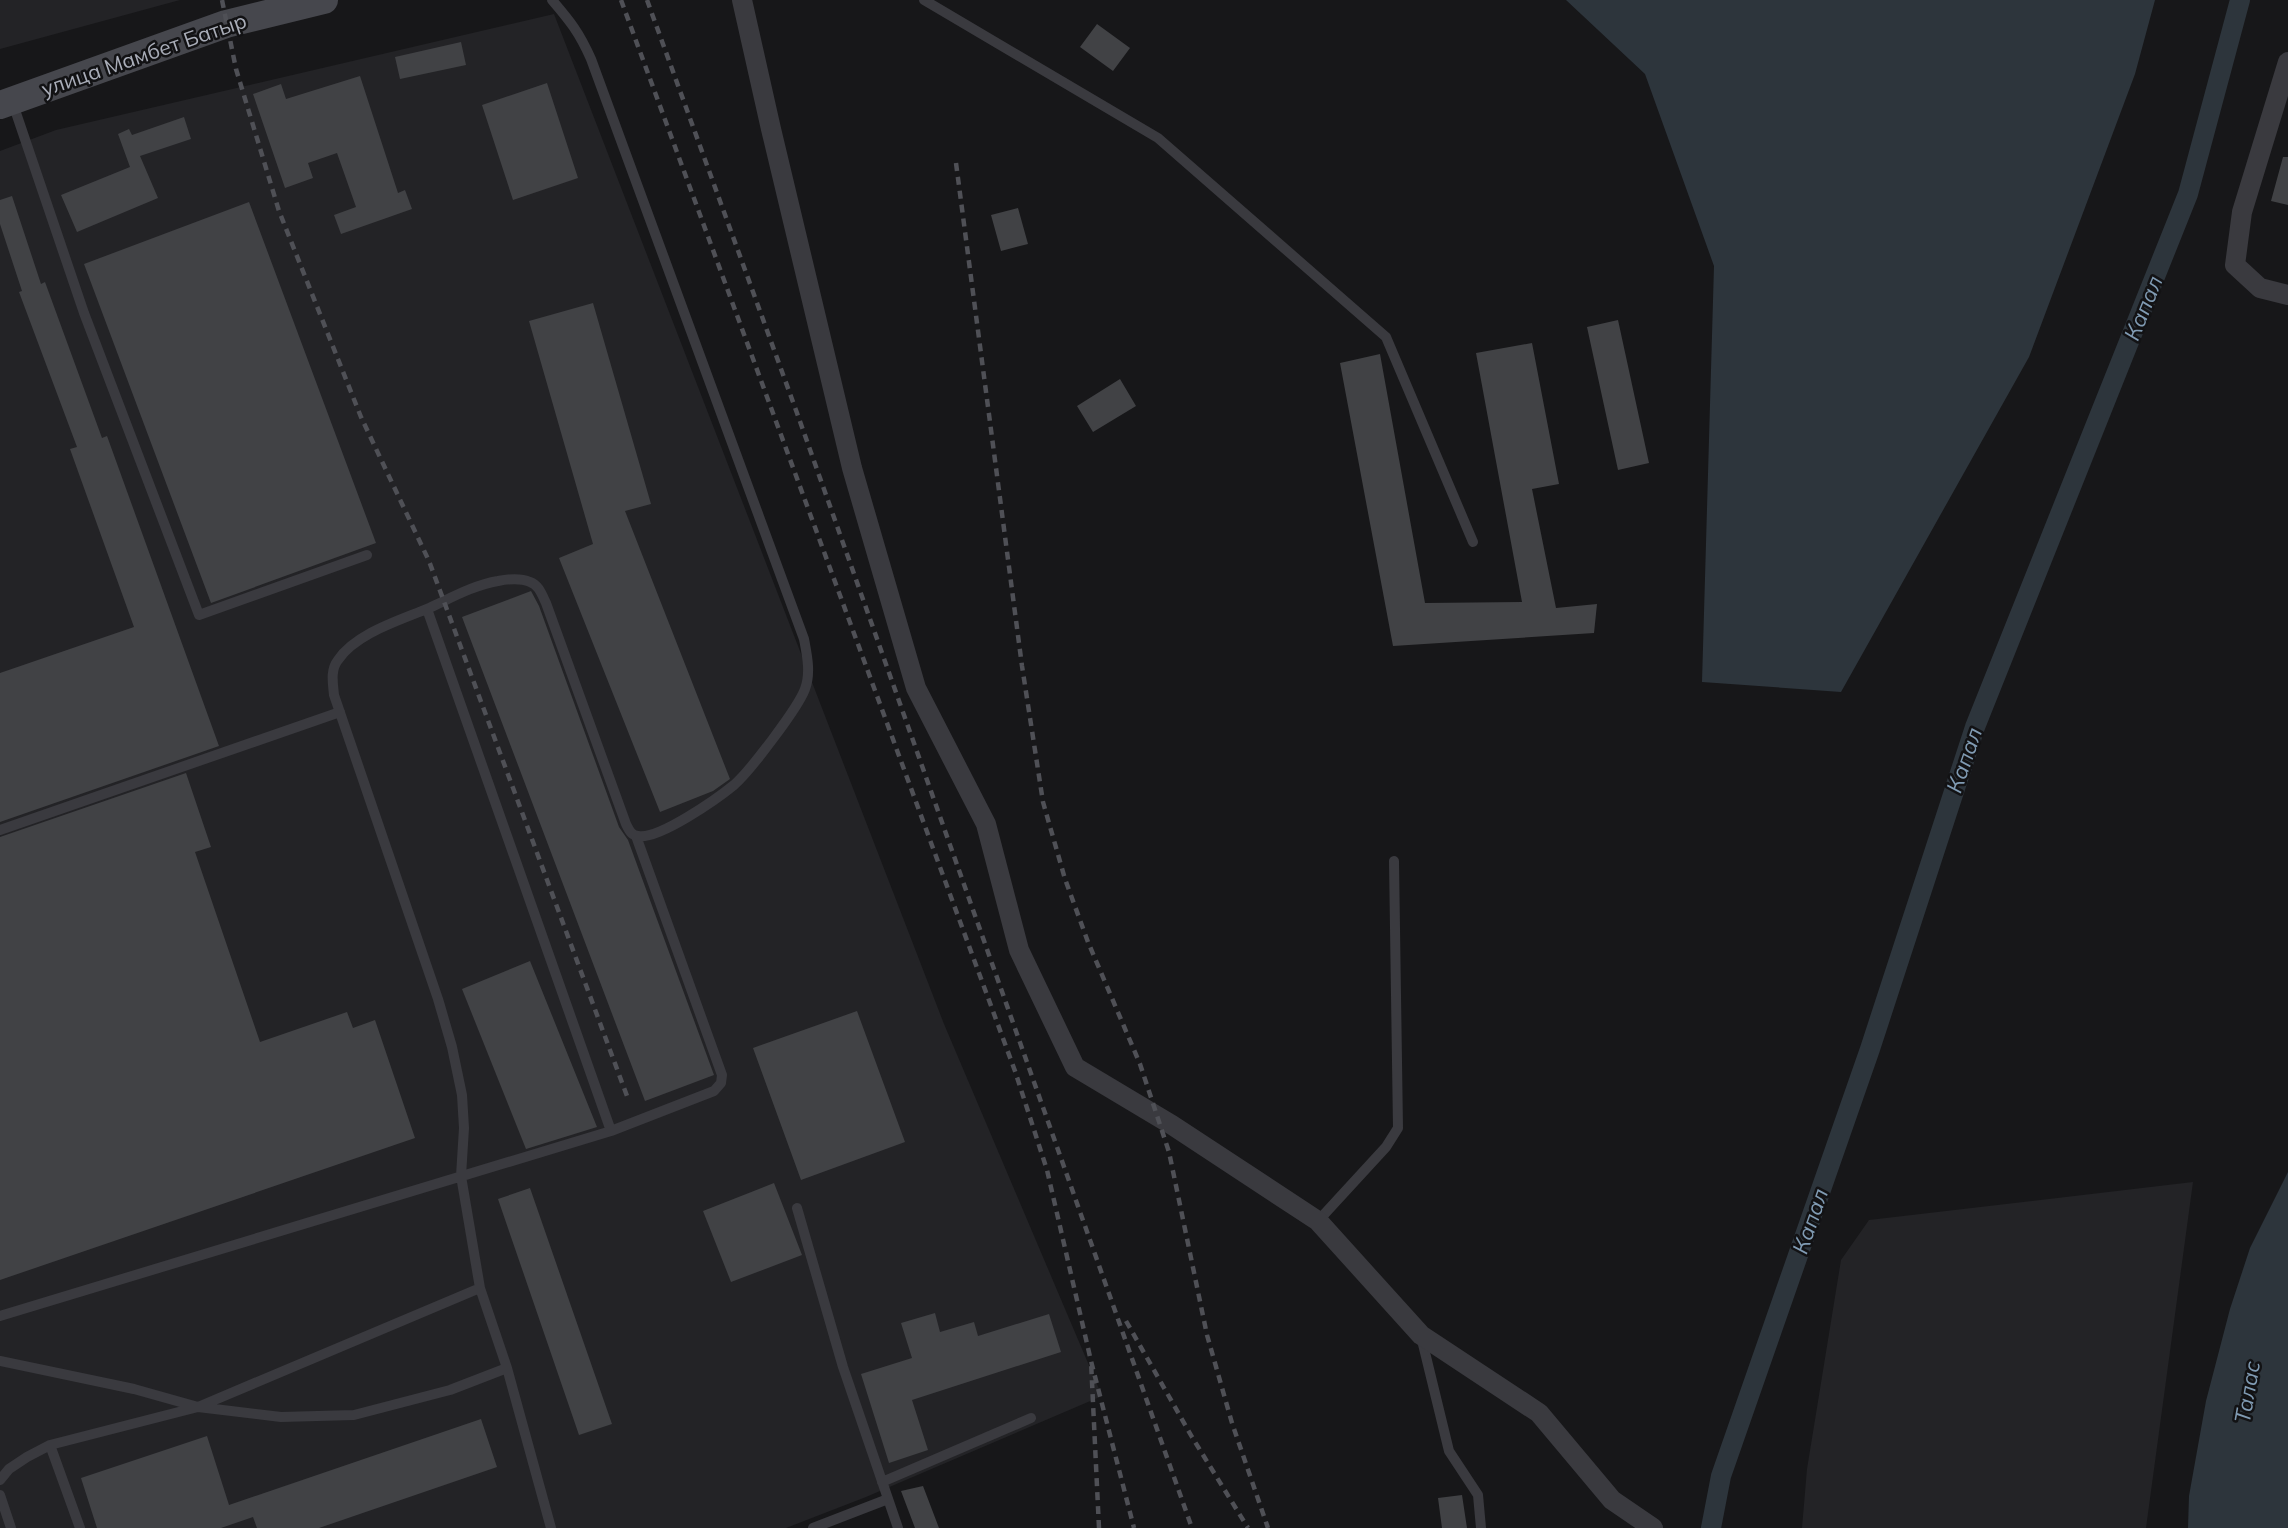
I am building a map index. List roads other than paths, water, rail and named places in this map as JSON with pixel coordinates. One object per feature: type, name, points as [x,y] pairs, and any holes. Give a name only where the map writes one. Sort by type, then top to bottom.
[{"type":"main road","name":"улица Мамбет Батыр","points":[[6,103],[226,24],[324,0]]},
{"type":"street","points":[[742,0],[852,468],[909,666],[916,688],[986,824],[1019,950],[1075,1067],[1172,1125],[1318,1221],[1421,1335],[1539,1413],[1612,1500],[1653,1528]]},
{"type":"street","points":[[2288,62],[2242,212],[2235,265],[2260,288],[2288,295]]},
{"type":"lane","points":[[552,0],[570,20],[591,59],[804,639],[808,661],[806,687],[799,701],[753,764],[735,784],[673,825],[657,833],[636,836]]},
{"type":"lane","points":[[924,0],[1158,138],[1386,337],[1473,542]]},
{"type":"lane","points":[[6,103],[199,615],[367,555]]},
{"type":"lane","points":[[0,1316],[461,1176],[611,1131],[714,1091],[722,1083],[722,1075],[636,836],[630,832],[626,824],[546,603],[536,585],[528,581],[516,579],[496,581],[471,589],[380,629],[352,645],[336,661],[332,676],[334,695],[438,999],[452,1047],[462,1095],[464,1128],[461,1176],[480,1288],[507,1368],[551,1528]]},
{"type":"lane","points":[[427,609],[611,1131]]},
{"type":"lane","points":[[0,830],[340,712]]},
{"type":"lane","points":[[1318,1221],[1386,1147],[1398,1128],[1394,861]]},
{"type":"lane","points":[[797,1208],[843,1367],[898,1528]]},
{"type":"lane","points":[[0,1480],[18,1463],[50,1445],[198,1407],[480,1288]]},
{"type":"lane","points":[[1421,1335],[1449,1451],[1478,1495],[1481,1528]]},
{"type":"lane","points":[[0,1361],[134,1389],[198,1407],[282,1417],[354,1415],[450,1390],[507,1368]]},
{"type":"lane","points":[[882,1482],[1031,1418]]},
{"type":"lane","points":[[50,1445],[80,1528]]},
{"type":"lane","points":[[0,1495],[11,1528]]},
{"type":"lane","points":[[813,1528],[888,1499]]},
{"type":"water","points":[[1566,0],[2155,0],[2135,74],[2029,357],[1841,692],[1702,682],[1714,266],[1645,74]]},
{"type":"water","name":"Талас","points":[[2288,1172],[2288,1528],[2188,1528],[2189,1496],[2206,1401],[2230,1309],[2250,1248]]},
{"type":"waterway","name":"Капал","points":[[1711,1528],[1721,1476],[1870,1049],[1975,727],[2188,194],[2240,0]]},
{"type":"railway","points":[[222,0],[236,69],[279,211],[361,417],[429,561],[627,1096]]},
{"type":"railway","points":[[621,0],[1015,1071],[1047,1170],[1091,1361]]},
{"type":"railway","points":[[647,0],[797,413],[1192,1528]]},
{"type":"railway","points":[[956,163],[1022,666],[1043,802],[1065,879],[1088,942],[1140,1064],[1169,1152],[1207,1335],[1232,1423],[1268,1528]]},
{"type":"railway","points":[[1126,1321],[1192,1437],[1248,1528]]},
{"type":"railway","points":[[1099,1528],[1091,1361],[1134,1528]]}]
